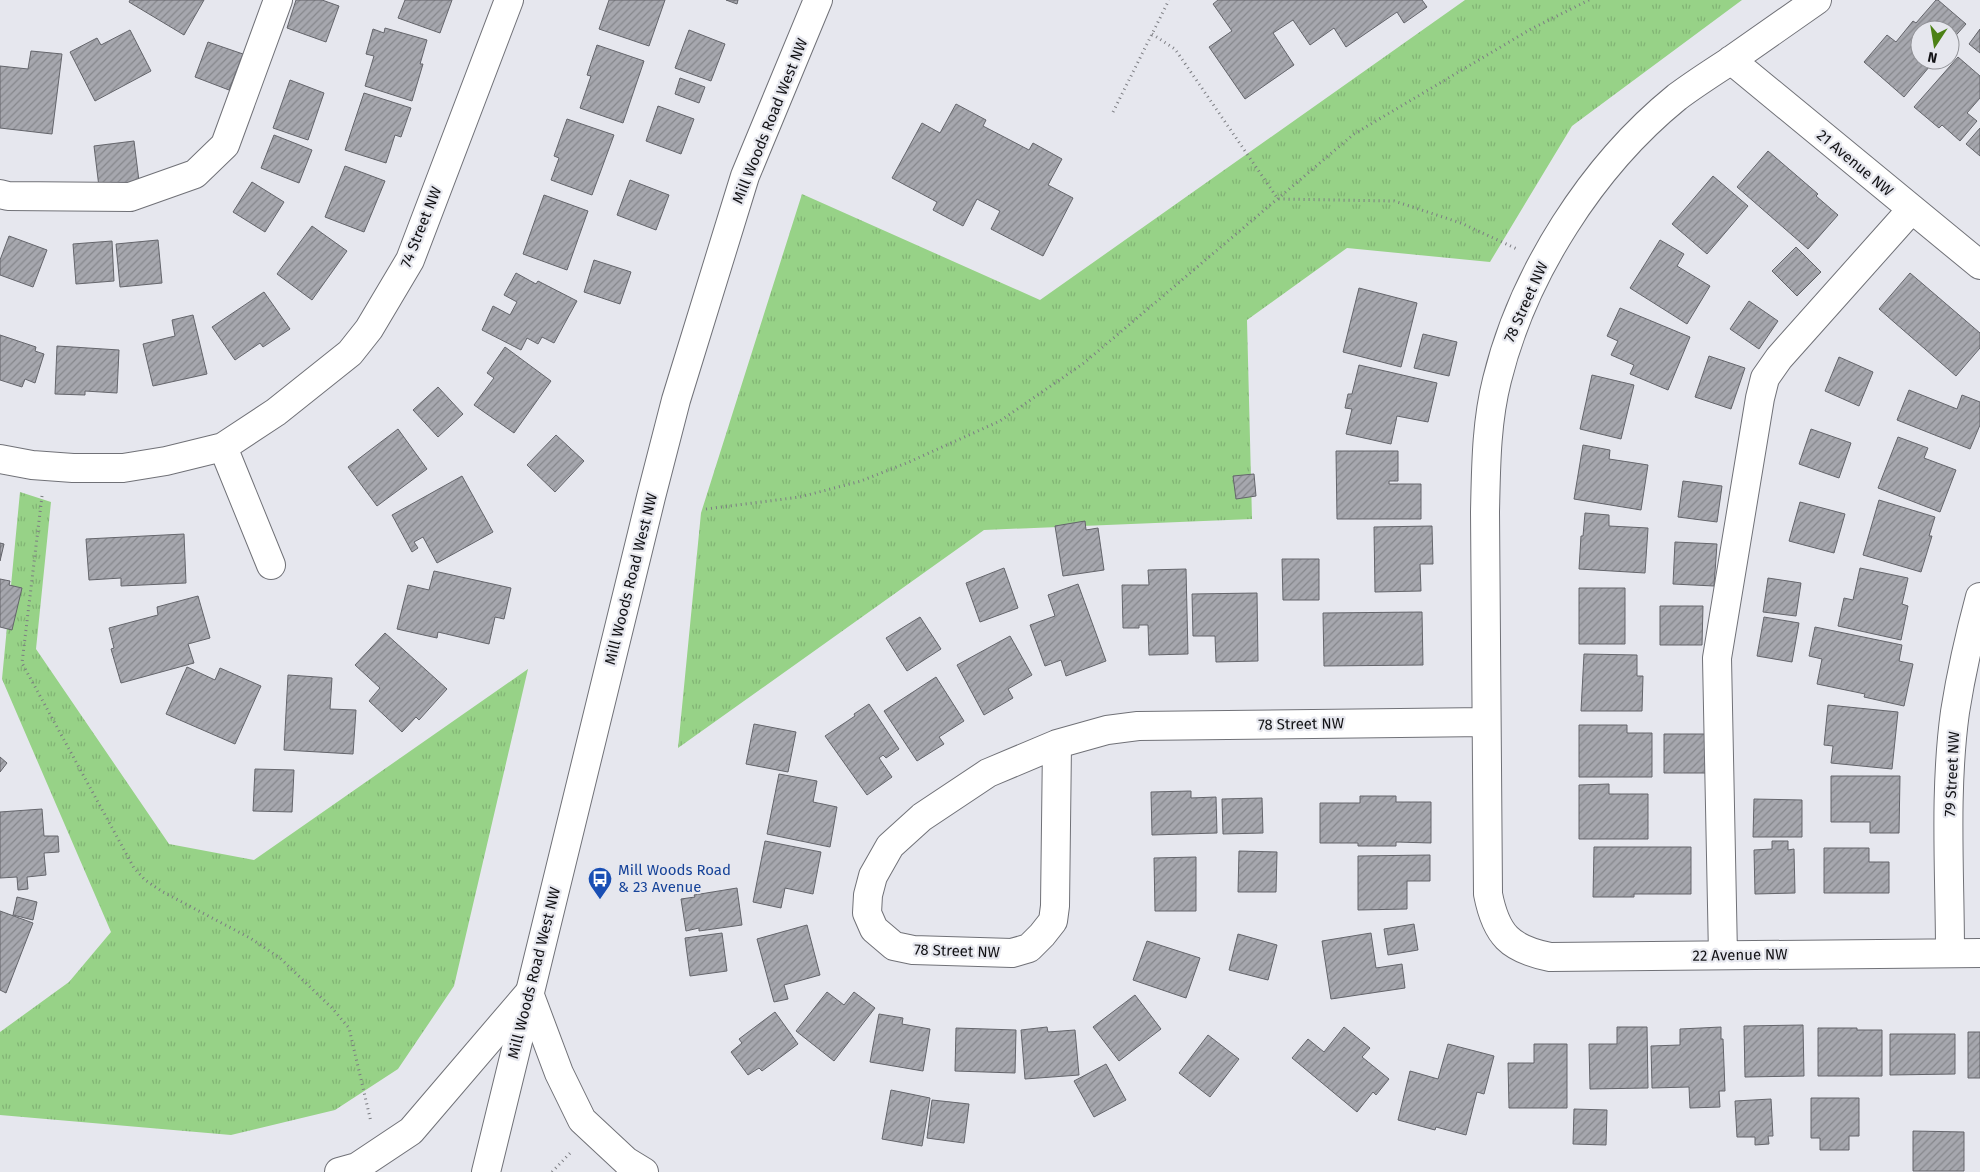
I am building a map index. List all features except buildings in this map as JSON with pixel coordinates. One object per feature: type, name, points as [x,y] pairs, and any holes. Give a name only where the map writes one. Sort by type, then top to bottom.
[{"type":"street","points":[[0,194],[8,196],[130,196],[195,174],[225,145],[278,0]]},
{"type":"street","name":"74 Street NW","points":[[0,459],[32,465],[73,468],[123,468],[166,461],[222,446],[276,412],[350,353],[369,329],[410,260],[509,0]]},
{"type":"street","name":"Mill Woods Road West NW","points":[[486,1172],[676,400],[745,176],[818,0]]},
{"type":"street","name":"78 Street NW","points":[[1504,937],[1494,920],[1488,894],[1485,522],[1486,464],[1496,382],[1507,345],[1547,255],[1568,220],[1623,150],[1652,119],[1678,96],[1817,0]]},
{"type":"street","name":"21 Avenue NW","points":[[1731,60],[1980,265]]},
{"type":"street","points":[[1723,955],[1717,658],[1760,398],[1766,378],[1779,358],[1911,210]]},
{"type":"street","points":[[222,446],[271,565]]},
{"type":"street","name":"79 Street NW","points":[[1950,953],[1949,808],[1955,713],[1962,673],[1980,596]]},
{"type":"street","name":"78 Street NW","points":[[1058,744],[1056,906],[1053,921],[1029,948],[1012,953],[913,950],[894,946],[874,929],[867,913],[868,895],[873,876],[890,846],[922,817],[988,773],[1058,744],[1107,730],[1138,726],[1486,722]]},
{"type":"street","name":"22 Avenue NW","points":[[1504,937],[1524,950],[1550,957],[1980,953]]},
{"type":"street","points":[[339,1172],[357,1167],[411,1131],[529,992],[559,1073],[582,1120],[626,1161],[644,1172]]},
{"type":"path","points":[[1113,112],[1169,0]]},
{"type":"path","points":[[706,509],[800,497],[861,481],[909,462],[1000,421],[1084,362],[1354,134],[1532,29],[1589,0]]},
{"type":"path","points":[[1152,34],[1176,49],[1278,198]]},
{"type":"path","points":[[1278,198],[1394,201],[1461,222],[1520,250]]},
{"type":"path","points":[[42,493],[22,662],[134,868],[145,880],[163,892],[250,938],[280,958],[332,1008],[349,1028],[373,1127]]},
{"type":"path","points":[[552,1172],[575,1147]]},
{"type":"green space","points":[[1465,0],[1742,0],[1572,126],[1490,262],[1347,248],[1247,320],[1252,519],[984,530],[678,748],[701,513],[802,194],[1040,300]]},
{"type":"green space","points":[[20,492],[51,502],[36,649],[169,844],[254,860],[528,669],[454,986],[398,1069],[335,1110],[231,1135],[0,1115],[0,1032],[69,982],[111,932],[2,679]]},
{"type":"place","name":"Mill Woods Road & 23 Avenue","points":[[600,900]]}]
